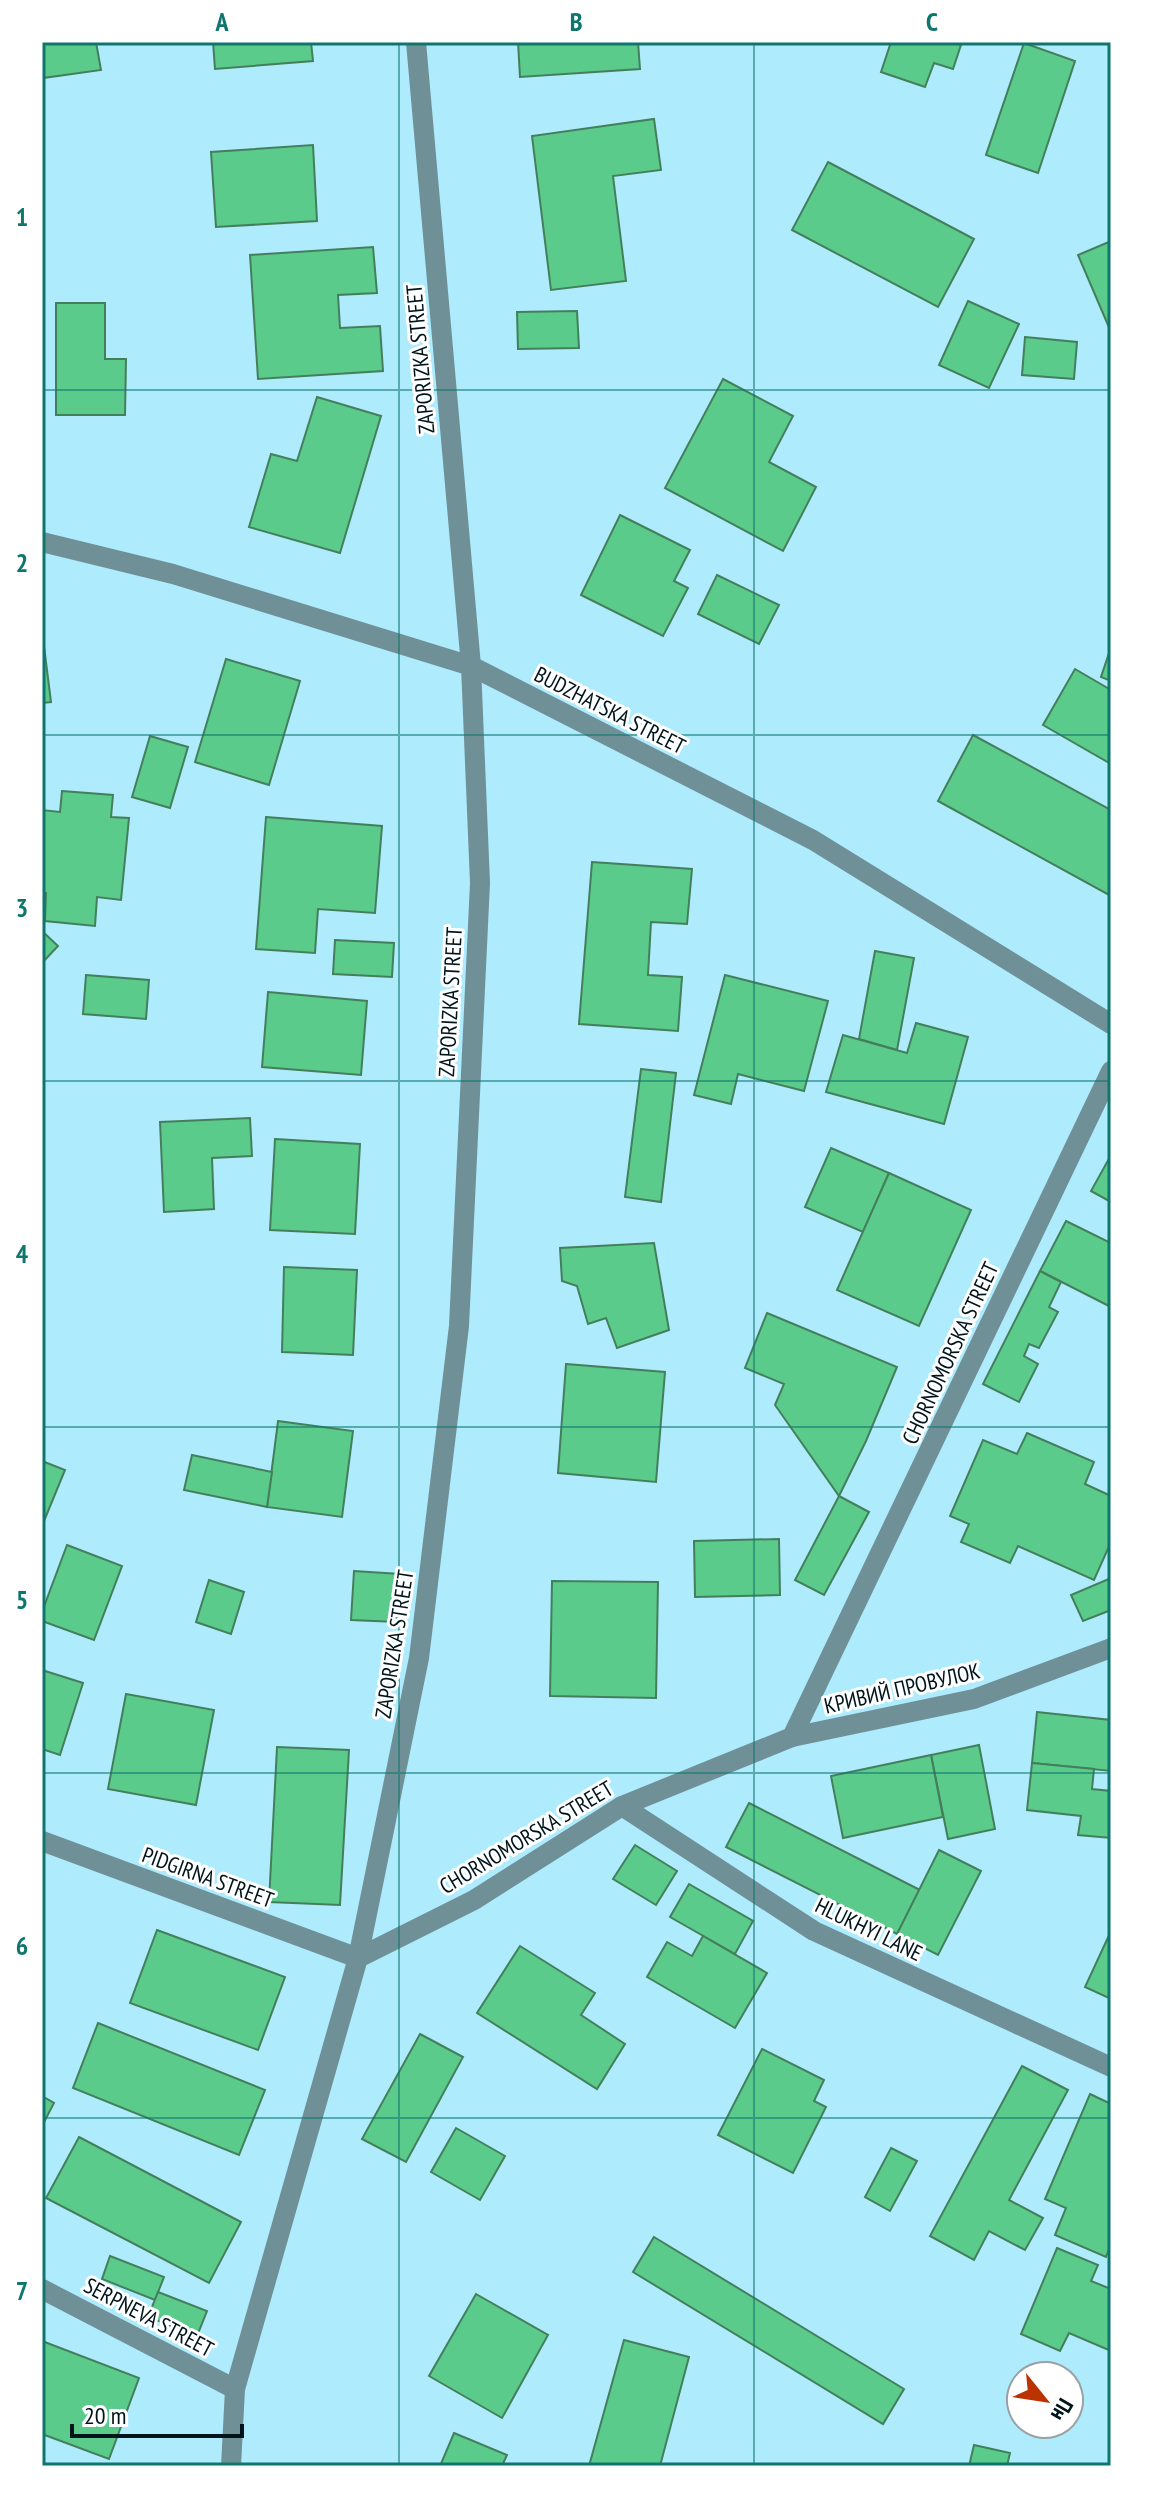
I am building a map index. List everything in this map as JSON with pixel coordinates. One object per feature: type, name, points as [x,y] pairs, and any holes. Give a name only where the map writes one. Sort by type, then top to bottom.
[{"type":"street","name":"ZAPORIZKA STREET","points":[[358,1958],[419,1658],[459,1326],[480,883],[471,666],[416,42]]},
{"type":"street","name":"BUDZHATSKA STREET","points":[[42,542],[173,574],[471,666],[813,840],[1111,1024]]},
{"type":"street","name":"CHORNOMORSKA STREET","points":[[358,1958],[474,1900],[622,1806],[792,1737],[1111,1071]]},
{"type":"street","name":"КРИВИЙ ПРОВУЛОК","points":[[792,1737],[974,1699],[1111,1648]]},
{"type":"street","name":"HLUKHYI LANE","points":[[622,1806],[814,1931],[1111,2067]]},
{"type":"street","name":"PIDGIRNA STREET","points":[[42,1841],[358,1958]]},
{"type":"street","points":[[231,2466],[235,2389],[358,1958]]},
{"type":"street","name":"SERPNEVA STREET","points":[[42,2289],[235,2389]]},
{"type":"building","points":[[42,42],[96,42],[101,70],[43,78]]},
{"type":"building","points":[[213,42],[311,42],[313,61],[215,69]]},
{"type":"building","points":[[518,42],[638,42],[640,69],[520,77]]},
{"type":"building","points":[[891,42],[952,42],[961,45],[953,69],[934,63],[925,87],[881,72]]},
{"type":"building","points":[[1024,43],[1075,61],[1038,173],[986,155]]},
{"type":"building","points":[[654,119],[661,170],[613,176],[626,281],[551,290],[532,136]]},
{"type":"building","points":[[313,145],[317,221],[216,227],[211,152]]},
{"type":"building","points":[[828,162],[974,239],[938,307],[792,230]]},
{"type":"building","points":[[1111,241],[1111,332],[1078,255]]},
{"type":"building","points":[[373,247],[377,293],[338,295],[340,328],[380,326],[383,371],[258,379],[250,255]]},
{"type":"building","points":[[968,301],[1019,324],[989,388],[939,365]]},
{"type":"building","points":[[56,303],[105,303],[105,359],[126,359],[125,415],[56,415]]},
{"type":"building","points":[[577,311],[579,348],[518,349],[517,312]]},
{"type":"building","points":[[1025,337],[1077,342],[1074,379],[1022,375]]},
{"type":"building","points":[[723,379],[793,416],[769,462],[816,487],[783,551],[665,488]]},
{"type":"building","points":[[317,397],[381,416],[340,553],[249,527],[271,454],[297,461]]},
{"type":"building","points":[[620,515],[690,550],[674,581],[688,588],[663,636],[581,595]]},
{"type":"building","points":[[717,575],[779,605],[759,644],[698,614]]},
{"type":"building","points":[[42,630],[51,702],[42,703]]},
{"type":"building","points":[[1111,647],[1111,681],[1101,677]]},
{"type":"building","points":[[226,659],[300,681],[269,785],[195,762]]},
{"type":"building","points":[[1075,669],[1111,690],[1111,764],[1043,725]]},
{"type":"building","points":[[973,735],[1111,810],[1111,896],[938,801]]},
{"type":"building","points":[[150,736],[188,747],[170,808],[132,797]]},
{"type":"building","points":[[62,791],[113,795],[111,817],[129,818],[121,900],[97,897],[95,926],[45,921],[42,810],[60,812]]},
{"type":"building","points":[[266,817],[382,826],[375,913],[318,909],[315,953],[256,949]]},
{"type":"building","points":[[592,862],[692,869],[687,924],[651,922],[648,975],[682,977],[678,1031],[579,1024]]},
{"type":"building","points":[[42,931],[58,946],[42,963]]},
{"type":"building","points":[[335,940],[394,943],[392,977],[333,974]]},
{"type":"building","points":[[875,951],[914,958],[897,1050],[859,1039]]},
{"type":"building","points":[[86,975],[149,980],[146,1019],[83,1014]]},
{"type":"building","points":[[725,975],[828,1001],[804,1091],[738,1074],[731,1104],[694,1095]]},
{"type":"building","points":[[268,992],[367,1001],[361,1075],[262,1067]]},
{"type":"building","points":[[916,1023],[968,1037],[944,1124],[826,1092],[843,1035],[907,1053]]},
{"type":"building","points":[[641,1069],[676,1073],[661,1202],[625,1197]]},
{"type":"building","points":[[250,1118],[252,1156],[212,1158],[214,1209],[164,1212],[160,1122]]},
{"type":"building","points":[[275,1139],[360,1144],[355,1234],[270,1230]]},
{"type":"building","points":[[831,1148],[889,1173],[863,1232],[805,1207]]},
{"type":"building","points":[[1111,1155],[1111,1202],[1091,1191]]},
{"type":"building","points":[[889,1173],[971,1210],[919,1326],[837,1290]]},
{"type":"building","points":[[1066,1221],[1111,1243],[1111,1307],[1040,1271]]},
{"type":"building","points":[[654,1243],[669,1330],[617,1348],[606,1318],[588,1324],[577,1286],[562,1281],[560,1248]]},
{"type":"building","points":[[284,1267],[357,1270],[353,1355],[282,1352]]},
{"type":"building","points":[[1040,1271],[1061,1282],[1049,1307],[1058,1312],[1039,1348],[1029,1344],[1024,1356],[1038,1364],[1019,1402],[983,1384]]},
{"type":"building","points":[[767,1313],[897,1367],[839,1496],[775,1405],[784,1384],[745,1368]]},
{"type":"building","points":[[566,1364],[665,1372],[656,1482],[558,1473]]},
{"type":"building","points":[[278,1421],[353,1431],[342,1517],[267,1507]]},
{"type":"building","points":[[1027,1433],[1094,1462],[1085,1484],[1111,1496],[1111,1542],[1094,1580],[1018,1546],[1010,1563],[961,1542],[969,1524],[950,1516],[983,1440],[1017,1454]]},
{"type":"building","points":[[192,1455],[272,1472],[267,1507],[184,1490]]},
{"type":"building","points":[[42,1461],[65,1470],[42,1526]]},
{"type":"building","points":[[839,1496],[869,1512],[824,1595],[795,1580]]},
{"type":"building","points":[[779,1539],[780,1595],[695,1597],[694,1541]]},
{"type":"building","points":[[67,1545],[122,1566],[94,1640],[42,1621],[42,1612]]},
{"type":"building","points":[[354,1571],[400,1574],[397,1622],[351,1620]]},
{"type":"building","points":[[1111,1578],[1111,1610],[1083,1621],[1071,1595]]},
{"type":"building","points":[[209,1580],[244,1592],[231,1634],[196,1622]]},
{"type":"building","points":[[552,1581],[658,1582],[656,1698],[550,1696]]},
{"type":"building","points":[[42,1670],[83,1683],[60,1755],[42,1749]]},
{"type":"building","points":[[126,1694],[214,1710],[196,1805],[108,1789]]},
{"type":"building","points":[[1037,1712],[1111,1720],[1111,1771],[1032,1763]]},
{"type":"building","points":[[979,1745],[995,1829],[948,1839],[931,1755]]},
{"type":"building","points":[[277,1747],[349,1750],[340,1905],[269,1902]]},
{"type":"building","points":[[931,1755],[943,1817],[843,1838],[831,1776]]},
{"type":"building","points":[[1032,1763],[1094,1769],[1092,1789],[1111,1791],[1111,1838],[1078,1835],[1081,1816],[1027,1810]]},
{"type":"building","points":[[749,1803],[920,1890],[897,1934],[726,1847]]},
{"type":"building","points":[[635,1845],[677,1871],[656,1905],[613,1879]]},
{"type":"building","points":[[939,1850],[981,1871],[938,1955],[897,1934]]},
{"type":"building","points":[[689,1884],[753,1921],[735,1954],[670,1917]]},
{"type":"building","points":[[157,1930],[285,1977],[258,2050],[130,2003]]},
{"type":"building","points":[[1111,1931],[1111,1999],[1085,1987]]},
{"type":"building","points":[[703,1936],[767,1973],[735,2028],[647,1977],[667,1942],[692,1956]]},
{"type":"building","points":[[520,1946],[595,1993],[581,2015],[625,2044],[597,2089],[477,2013]]},
{"type":"building","points":[[98,2023],[265,2090],[239,2155],[73,2088]]},
{"type":"building","points":[[420,2034],[463,2057],[406,2162],[362,2139]]},
{"type":"building","points":[[762,2049],[824,2080],[814,2101],[826,2107],[793,2173],[718,2135]]},
{"type":"building","points":[[1022,2066],[1068,2090],[1009,2200],[1043,2218],[1025,2250],[989,2231],[974,2260],[930,2236]]},
{"type":"building","points":[[1090,2094],[1111,2104],[1111,2244],[1106,2257],[1055,2235],[1066,2208],[1045,2199]]},
{"type":"building","points":[[42,2096],[54,2103],[42,2126]]},
{"type":"building","points":[[456,2128],[505,2156],[480,2200],[431,2172]]},
{"type":"building","points":[[79,2137],[241,2222],[209,2283],[46,2198]]},
{"type":"building","points":[[891,2148],[917,2161],[890,2211],[865,2197]]},
{"type":"building","points":[[654,2237],[904,2389],[883,2424],[633,2272]]},
{"type":"building","points":[[1057,2248],[1098,2265],[1091,2281],[1111,2289],[1111,2351],[1069,2333],[1060,2351],[1021,2334]]},
{"type":"building","points":[[110,2256],[164,2277],[155,2300],[102,2279]]},
{"type":"building","points":[[158,2292],[207,2311],[197,2336],[148,2317]]},
{"type":"building","points":[[476,2294],[548,2335],[502,2418],[429,2376]]},
{"type":"building","points":[[624,2340],[689,2357],[660,2466],[589,2466]]},
{"type":"building","points":[[42,2341],[139,2378],[109,2459],[42,2434]]},
{"type":"building","points":[[454,2433],[507,2455],[502,2466],[440,2466]]},
{"type":"building","points":[[974,2445],[1010,2453],[1007,2466],[969,2466]]}]
